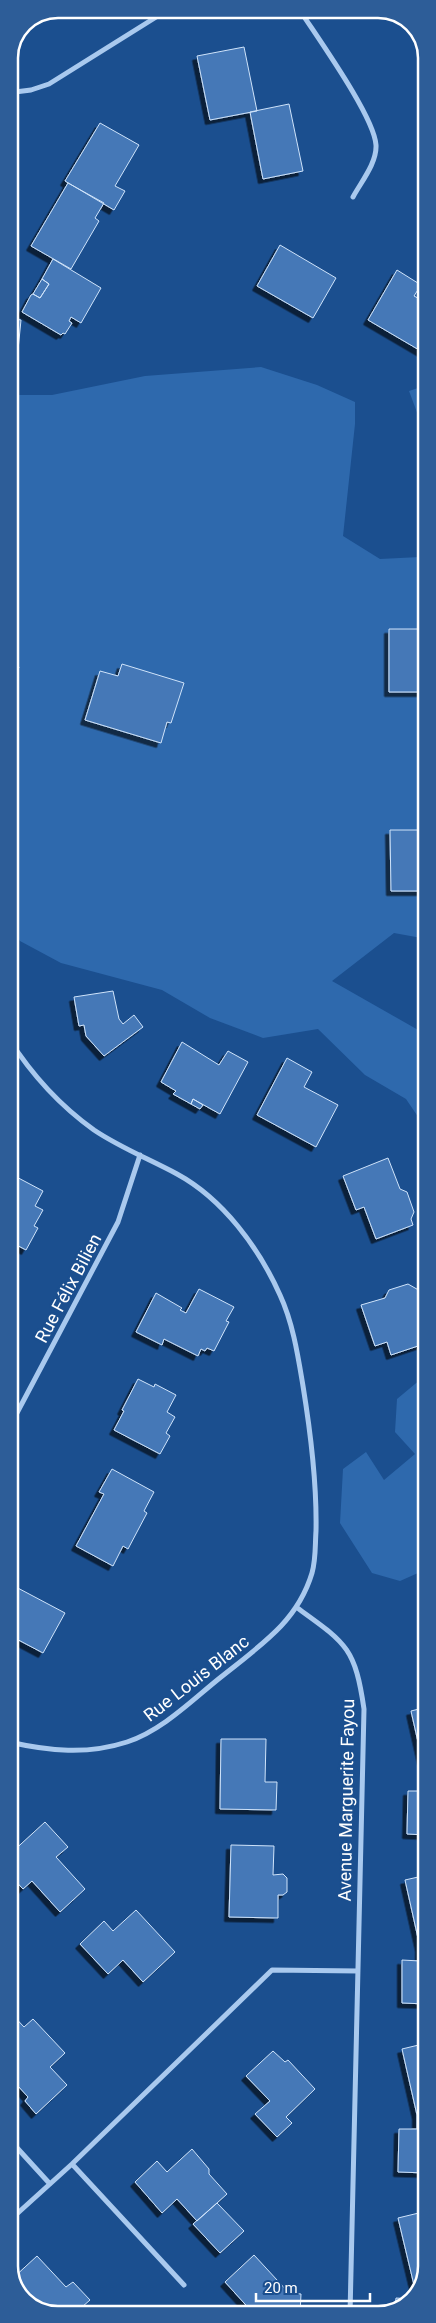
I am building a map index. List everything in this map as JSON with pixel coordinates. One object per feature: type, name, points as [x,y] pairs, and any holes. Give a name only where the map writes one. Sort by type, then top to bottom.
[{"type":"street","points":[[18,92],[31,90],[48,84],[154,18]]},
{"type":"street","points":[[304,18],[364,112],[373,132],[376,146],[374,157],[352,197]]},
{"type":"street","points":[[18,1053],[26,1066],[70,1112],[96,1131],[180,1176],[221,1208],[254,1248],[281,1297],[292,1330],[300,1368],[316,1487],[315,1559],[307,1587],[296,1607]]},
{"type":"street","name":"Rue Félix Bilien","points":[[18,1411],[118,1222],[140,1155]]},
{"type":"street","name":"Rue Louis Blanc","points":[[18,1744],[36,1748],[84,1751],[119,1744],[144,1734],[171,1717],[256,1649],[281,1626],[296,1607]]},
{"type":"street","name":"Avenue Marguerite Fayou","points":[[296,1607],[335,1635],[345,1646],[354,1661],[360,1682],[364,1710],[350,2305]]},
{"type":"street","points":[[18,2213],[72,2164],[272,1970],[358,1971]]},
{"type":"street","points":[[18,2149],[50,2184]]},
{"type":"street","points":[[72,2164],[184,2285]]},
{"type":"shaded area","points":[[261,367],[317,385],[355,402],[355,424],[343,536],[380,559],[418,557],[418,937],[394,933],[332,981],[418,1030],[418,1117],[406,1099],[365,1075],[318,1029],[263,1038],[210,1018],[162,990],[61,963],[20,941],[18,938],[18,395],[52,395],[145,376]]},
{"type":"shaded area","points":[[418,388],[418,415],[409,391]]},
{"type":"shaded area","points":[[418,1382],[418,1573],[400,1581],[372,1573],[340,1523],[343,1469],[366,1452],[384,1480],[415,1454],[395,1432],[397,1399]]},
{"type":"building","points":[[244,47],[257,111],[210,120],[197,56]]},
{"type":"building","points":[[289,104],[303,171],[263,179],[250,112]]},
{"type":"building","points":[[100,123],[139,145],[115,186],[125,191],[114,210],[65,181]]},
{"type":"building","points":[[68,183],[104,203],[95,218],[99,221],[71,269],[31,246]]},
{"type":"building","points":[[280,245],[336,278],[313,318],[257,286]]},
{"type":"building","points":[[53,259],[101,288],[81,323],[71,317],[69,321],[72,323],[65,334],[61,335],[22,312],[31,295],[33,294],[40,298],[49,284],[42,279]]},
{"type":"building","points":[[397,270],[418,283],[418,290],[414,296],[418,298],[418,349],[368,320]]},
{"type":"building","points":[[42,279],[49,284],[40,298],[33,294]]},
{"type":"building","points":[[18,320],[21,320],[18,350]]},
{"type":"building","points":[[389,629],[418,629],[418,692],[389,692]]},
{"type":"building","points":[[122,664],[184,683],[171,723],[167,722],[161,743],[85,720],[100,671],[118,676]]},
{"type":"building","points":[[390,830],[418,830],[418,891],[391,891]]},
{"type":"building","points":[[113,991],[119,1019],[123,1024],[134,1015],[143,1027],[104,1056],[86,1036],[84,1025],[79,1026],[74,997]]},
{"type":"building","points":[[182,1042],[219,1065],[228,1051],[248,1062],[220,1114],[193,1099],[191,1104],[173,1094],[176,1091],[161,1082]]},
{"type":"building","points":[[287,1058],[312,1072],[304,1087],[338,1105],[316,1147],[257,1115]]},
{"type":"building","points":[[193,1099],[203,1105],[200,1109],[191,1104]]},
{"type":"building","points":[[388,1158],[400,1189],[407,1192],[414,1212],[411,1219],[413,1225],[376,1239],[364,1207],[356,1210],[343,1176]]},
{"type":"building","points":[[18,1178],[43,1191],[35,1206],[43,1210],[34,1226],[38,1228],[26,1250],[18,1246]]},
{"type":"building","points":[[408,1284],[418,1290],[418,1346],[391,1355],[387,1342],[375,1346],[361,1305],[385,1298],[389,1290]]},
{"type":"building","points":[[199,1289],[234,1307],[226,1321],[229,1322],[214,1351],[207,1348],[205,1351],[201,1349],[198,1356],[164,1339],[162,1345],[136,1332],[156,1293],[182,1308],[180,1310],[186,1313]]},
{"type":"building","points":[[138,1379],[154,1387],[155,1384],[176,1395],[167,1412],[175,1417],[166,1433],[170,1436],[160,1454],[114,1430]]},
{"type":"building","points":[[112,1469],[154,1492],[144,1511],[147,1513],[128,1549],[123,1546],[113,1566],[76,1546],[104,1494],[99,1492]]},
{"type":"building","points":[[18,1588],[65,1613],[43,1653],[18,1640]]},
{"type":"building","points":[[418,1709],[418,1742],[411,1711]]},
{"type":"building","points":[[221,1739],[266,1739],[265,1782],[277,1782],[276,1810],[220,1809]]},
{"type":"building","points":[[408,1791],[418,1791],[418,1835],[407,1834]]},
{"type":"building","points":[[45,1822],[68,1847],[56,1857],[85,1889],[60,1912],[32,1881],[23,1889],[18,1884],[18,1847]]},
{"type":"building","points":[[231,1845],[274,1846],[273,1875],[283,1874],[287,1878],[287,1892],[283,1895],[278,1895],[278,1918],[229,1917]]},
{"type":"building","points":[[418,1877],[418,1938],[405,1880]]},
{"type":"building","points":[[136,1910],[175,1952],[143,1982],[123,1960],[108,1974],[80,1944],[104,1921],[113,1931]]},
{"type":"building","points":[[402,1960],[418,1961],[418,2004],[402,2003]]},
{"type":"building","points":[[33,2019],[65,2053],[50,2067],[67,2085],[36,2114],[25,2101],[28,2097],[18,2086],[18,2021],[24,2027]]},
{"type":"building","points":[[418,2045],[418,2173],[398,2172],[399,2129],[417,2129],[417,2115],[402,2049]]},
{"type":"building","points":[[273,2051],[285,2062],[288,2060],[315,2089],[286,2117],[292,2123],[277,2137],[255,2114],[270,2101],[246,2076]]},
{"type":"building","points":[[192,2149],[209,2169],[209,2174],[227,2194],[197,2221],[177,2199],[162,2213],[135,2182],[157,2161],[167,2172]]},
{"type":"building","points":[[217,2203],[244,2231],[220,2253],[193,2224]]},
{"type":"building","points":[[418,2213],[418,2273],[414,2284],[398,2218]]},
{"type":"building","points":[[254,2255],[289,2293],[301,2294],[300,2305],[246,2305],[225,2282]]},
{"type":"building","points":[[37,2256],[66,2287],[73,2282],[90,2300],[84,2305],[47,2304],[35,2299],[27,2292],[19,2273]]}]
